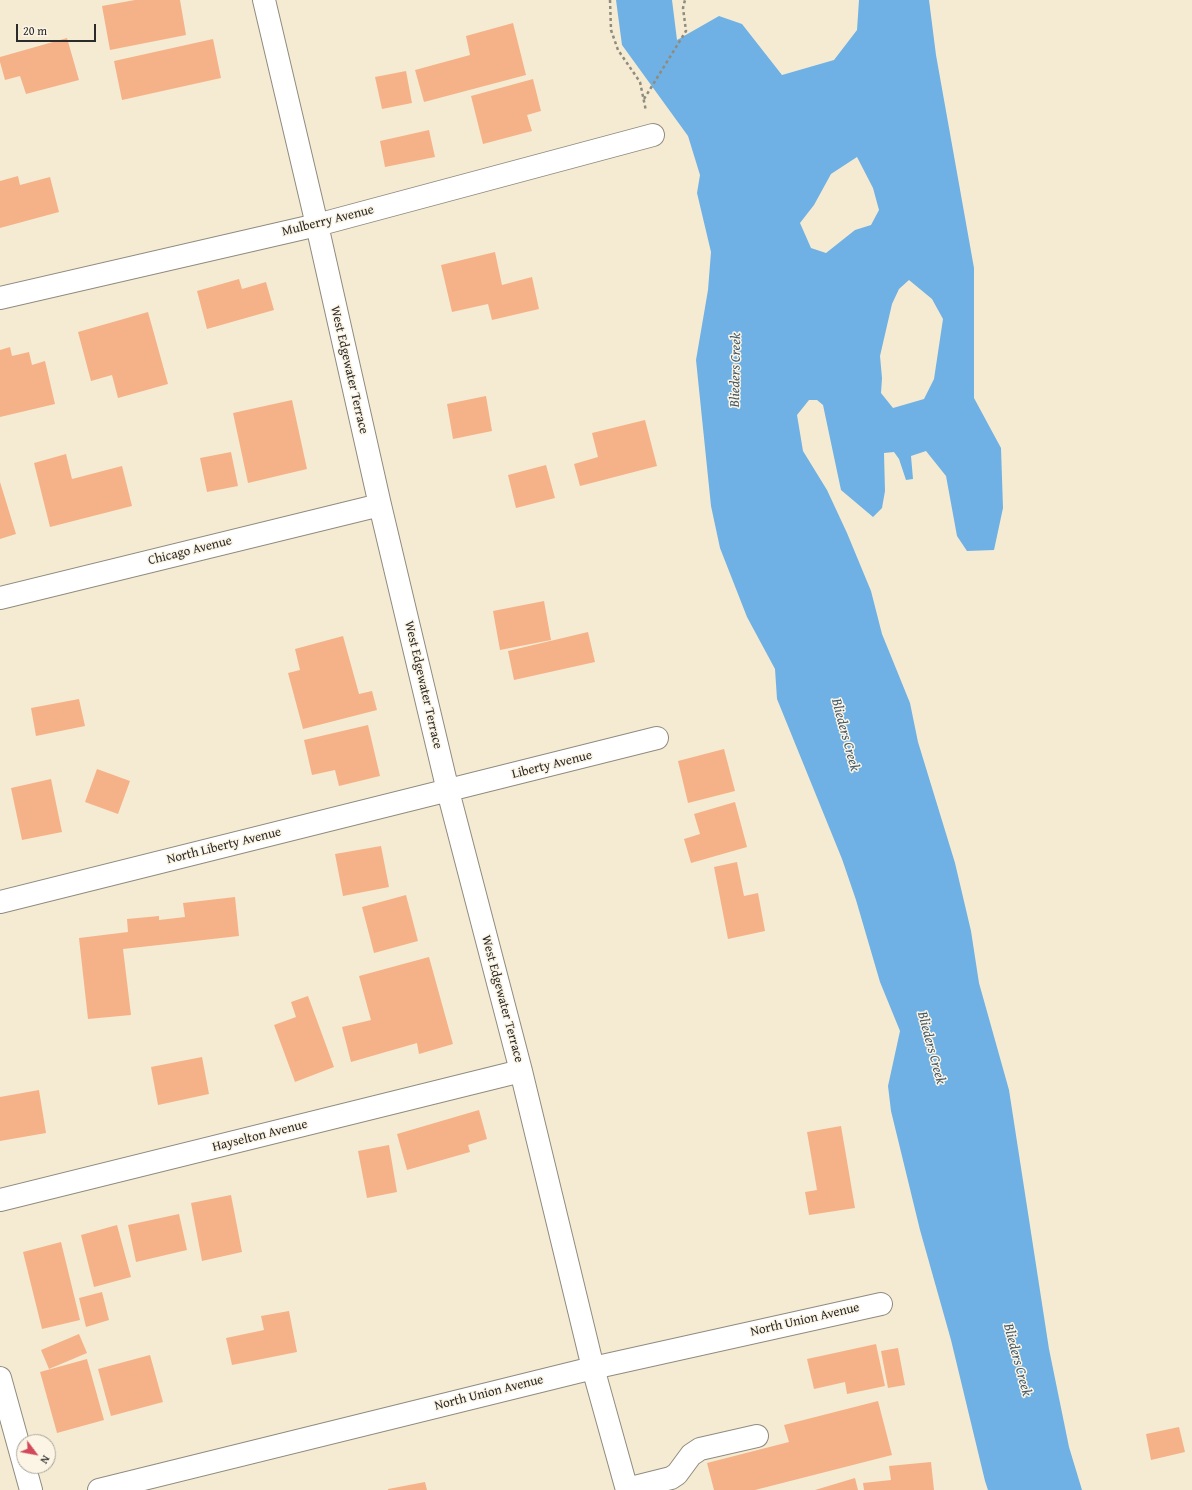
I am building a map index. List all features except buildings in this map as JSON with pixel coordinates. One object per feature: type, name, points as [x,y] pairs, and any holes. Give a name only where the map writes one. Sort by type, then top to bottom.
[{"type":"street","name":"West Edgewater Terrace","points":[[264,0],[317,225],[380,505],[448,791],[521,1071],[593,1368],[627,1490]]},
{"type":"street","name":"Mulberry Avenue","points":[[0,298],[317,225],[653,135]]},
{"type":"street","name":"Chicago Avenue","points":[[0,598],[380,505]]},
{"type":"street","name":"Liberty Avenue","points":[[448,791],[657,738]]},
{"type":"street","name":"North Liberty Avenue","points":[[0,902],[448,791]]},
{"type":"street","name":"Hayselton Avenue","points":[[0,1200],[521,1071]]},
{"type":"street","name":"North Union Avenue","points":[[99,1490],[593,1368],[881,1304]]},
{"type":"street","points":[[0,1378],[30,1490]]},
{"type":"street","points":[[627,1490],[671,1478],[677,1474],[691,1455],[700,1449],[757,1436]]},
{"type":"path","points":[[610,0],[611,30],[618,50],[640,82],[643,100],[686,31],[683,8],[685,0]]},
{"type":"water","name":"Blieders Creek","points":[[616,0],[672,0],[677,40],[719,16],[742,24],[782,75],[834,60],[857,30],[859,0],[929,0],[936,55],[974,268],[974,398],[1001,448],[1003,508],[994,550],[967,551],[957,536],[946,476],[926,451],[911,456],[913,479],[906,480],[899,459],[894,452],[884,453],[885,491],[882,508],[873,517],[841,490],[823,405],[817,400],[809,400],[797,415],[803,451],[827,490],[871,591],[882,634],[910,703],[918,742],[955,863],[971,931],[979,983],[1009,1090],[1049,1349],[1069,1447],[1082,1490],[988,1490],[985,1481],[951,1340],[920,1230],[891,1111],[888,1086],[900,1031],[880,982],[856,900],[842,859],[777,699],[775,669],[747,617],[720,548],[711,506],[696,360],[708,290],[711,252],[697,193],[700,175],[688,136],[622,45]],"holes":[[[857,157],[873,188],[879,210],[871,225],[855,230],[826,253],[811,248],[800,223],[814,205],[831,174]],[[909,280],[932,299],[943,319],[934,379],[924,399],[893,408],[881,393],[882,378],[880,356],[892,304],[899,289]]]}]
